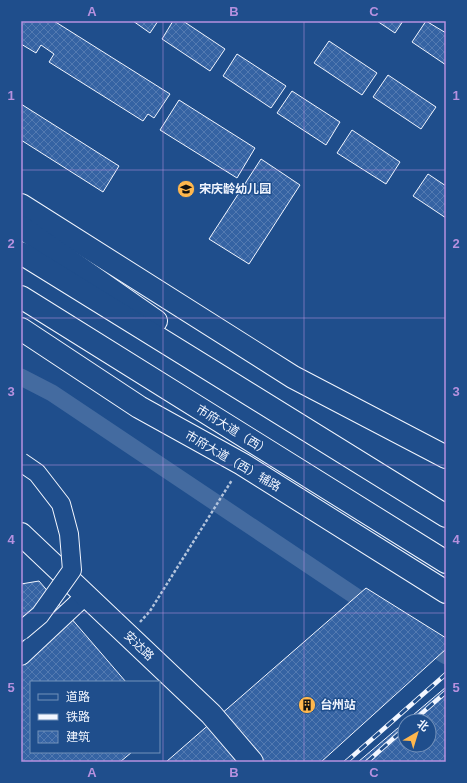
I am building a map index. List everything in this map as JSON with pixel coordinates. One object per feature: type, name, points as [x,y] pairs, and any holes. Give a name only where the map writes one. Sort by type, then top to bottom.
[{"type":"main road","points":[[21,205],[293,377],[446,456]]},
{"type":"main road","points":[[21,227],[149,315],[267,404]]},
{"type":"main road","points":[[21,254],[267,404],[446,516]]},
{"type":"main road","name":"市府大道（西）","points":[[21,297],[446,562]]},
{"type":"main road","points":[[21,309],[143,374]]},
{"type":"main road","name":"市府大道（西）辅路","points":[[21,329],[139,407],[242,464],[446,592]]},
{"type":"main road","name":"安达路","points":[[21,534],[210,714],[252,762]]},
{"type":"street","points":[[21,462],[36,473],[61,504],[69,534],[72,570],[40,615],[21,635]]},
{"type":"street","points":[[21,656],[86,596]]},
{"type":"street","points":[[21,631],[40,615]]},
{"type":"path","points":[[127,635],[150,611],[222,494]]},
{"type":"building","points":[[21,21],[54,21],[170,94],[154,118],[148,114],[143,121],[49,62],[54,54],[41,45],[36,53],[21,44]]},
{"type":"building","points":[[133,21],[158,21],[150,33]]},
{"type":"building","points":[[173,21],[183,21],[225,49],[210,71],[162,39]]},
{"type":"building","points":[[377,21],[403,21],[395,33]]},
{"type":"building","points":[[426,21],[446,33],[446,65],[412,42]]},
{"type":"building","points":[[329,41],[377,73],[362,95],[314,63]]},
{"type":"building","points":[[237,54],[286,86],[271,108],[223,76]]},
{"type":"building","points":[[388,75],[436,107],[421,129],[373,97]]},
{"type":"building","points":[[292,91],[340,122],[326,145],[277,113]]},
{"type":"building","points":[[179,100],[255,148],[237,178],[160,130]]},
{"type":"building","points":[[21,104],[119,166],[103,192],[21,140]]},
{"type":"building","points":[[352,130],[400,162],[386,184],[337,153]]},
{"type":"building","points":[[261,159],[300,185],[249,264],[209,239]]},
{"type":"building","points":[[428,174],[446,186],[446,218],[413,196]]},
{"type":"building","points":[[39,581],[125,681],[30,681],[30,753],[131,753],[120,762],[21,762],[21,584]]},
{"type":"building","name":"台州站","points":[[366,588],[446,638],[446,649],[321,762],[166,762]]},
{"type":"building","points":[[446,687],[446,762],[358,762],[397,729],[397,753],[437,753],[437,713],[415,713]]},
{"type":"waterway","points":[[21,377],[52,393],[376,610]]},
{"type":"waterway","points":[[423,641],[446,656]]},
{"type":"railway","points":[[346,762],[446,674]]},
{"type":"railway","points":[[422,713],[446,692]]},
{"type":"railway","points":[[367,762],[397,735]]},
{"type":"place","name":"宋庆龄幼儿园","points":[[186,189]]},
{"type":"place","name":"台州站","points":[[307,705]]}]
